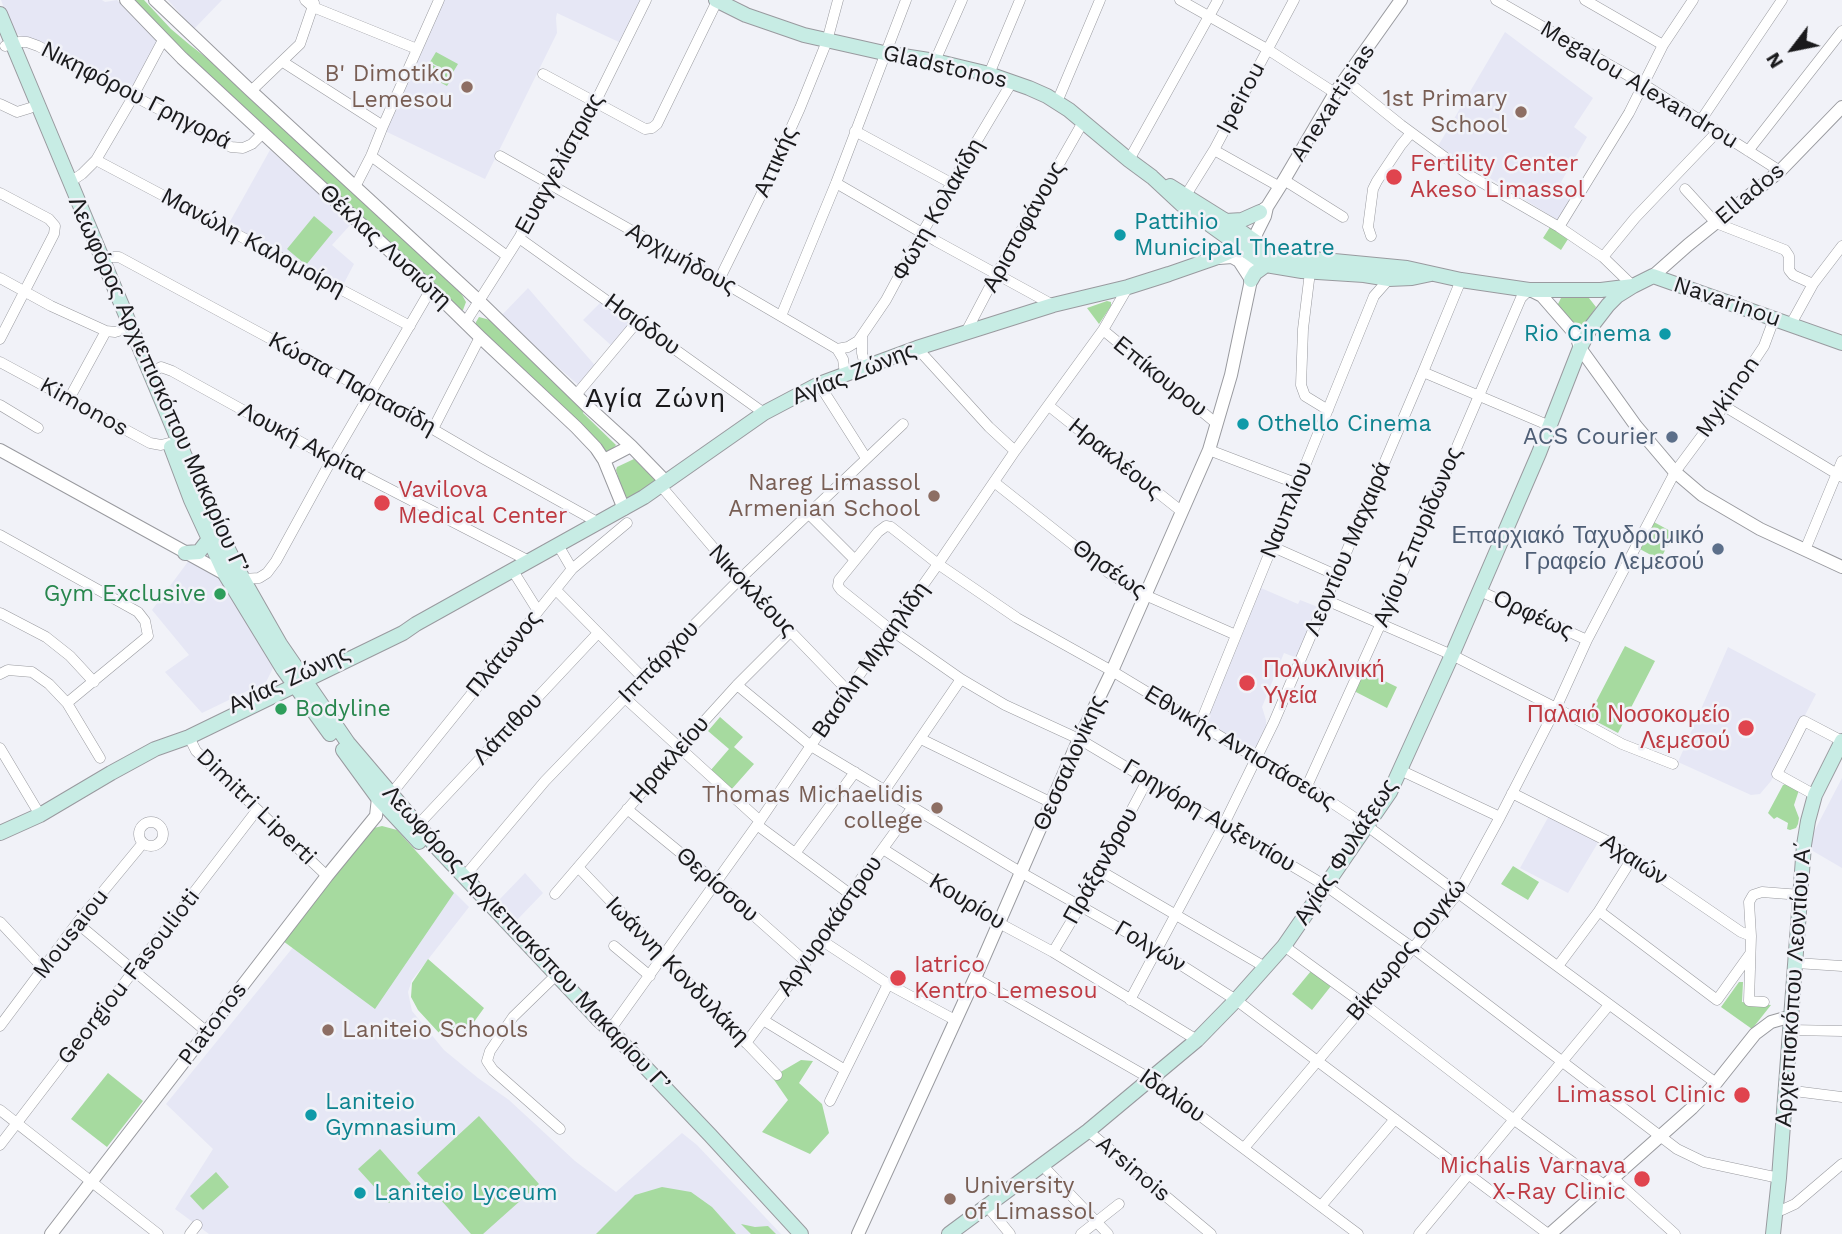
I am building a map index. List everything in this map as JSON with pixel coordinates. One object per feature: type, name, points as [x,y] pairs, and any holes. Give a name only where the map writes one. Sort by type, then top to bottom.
[{"type":"main road","name":"Gladstonos","points":[[720,1],[779,27],[827,41],[935,61],[989,74],[1029,88],[1057,102],[1152,177],[1181,204],[1223,226]]},
{"type":"main road","name":"Λεωφόρος Αρχιεπισκόπου Μακαρίου Γ’","points":[[0,13],[30,108],[126,328],[149,374],[202,497],[297,680],[417,826],[610,1030],[790,1234]]},
{"type":"main road","name":"Λεωφόρος Αρχιεπισκόπου Μακαρίου Γ’","points":[[0,32],[70,182],[101,257],[191,499],[225,574],[378,798],[551,980],[801,1234]]},
{"type":"main road","name":"Gladstonos","points":[[1152,177],[1186,195],[1247,244],[1266,265],[1389,279],[1431,274]]},
{"type":"main road","points":[[1215,258],[1225,244],[1223,226],[1263,209]]},
{"type":"main road","name":"Gladstonos","points":[[1247,244],[1282,256],[1407,268],[1461,280],[1529,290]]},
{"type":"main road","name":"Αγίας Ζώνης","points":[[167,744],[183,730],[402,634],[599,523],[625,516],[663,484],[764,413],[819,384],[917,348],[1053,305],[1128,287],[1215,258],[1247,244]]},
{"type":"main road","points":[[1251,280],[1255,272],[1266,265]]},
{"type":"main road","name":"Navarinou","points":[[1529,290],[1601,290],[1633,286],[1653,276],[1842,343]]},
{"type":"main road","name":"Αγίας Φυλάξεως","points":[[949,1234],[1088,1131],[1197,1040],[1237,1000],[1283,946],[1390,792],[1480,591],[1580,348],[1591,327],[1608,305],[1633,286]]},
{"type":"main road","points":[[185,552],[199,552],[209,539]]},
{"type":"main road","name":"Αγίας Ζώνης","points":[[0,834],[40,815],[111,773],[167,744],[189,737],[297,680]]},
{"type":"main road","name":"Αρχιεπισκόπου Λεοντίου Α΄","points":[[1773,1234],[1804,845],[1815,795],[1842,741]]},
{"type":"street","name":"Θέκλας Λυσιώτη","points":[[125,0],[163,40],[576,427],[604,460],[625,516]]},
{"type":"street","points":[[155,0],[479,301],[631,446],[663,484]]},
{"type":"street","points":[[355,187],[439,0]]},
{"type":"street","name":"Ευαγγελίστριας","points":[[465,323],[519,238],[596,103],[646,0]]},
{"type":"street","name":"Αττικής","points":[[719,280],[780,155],[827,41],[838,0]]},
{"type":"street","points":[[781,316],[836,183],[906,0]]},
{"type":"street","points":[[935,61],[962,0]]},
{"type":"street","points":[[989,74],[1020,0]]},
{"type":"street","points":[[1057,102],[1100,0]]},
{"type":"street","points":[[1180,0],[1267,49],[1335,93]]},
{"type":"street","points":[[1129,160],[1218,0]]},
{"type":"street","name":"Ipeirou","points":[[1186,195],[1294,0]]},
{"type":"street","name":"Anexartisias","points":[[1247,244],[1265,216],[1263,209],[1282,184],[1335,93],[1401,0]]},
{"type":"street","name":"Megalou Alexandrou","points":[[1496,0],[1643,84],[1780,172]]},
{"type":"street","points":[[1585,0],[1663,45]]},
{"type":"street","points":[[1559,227],[1629,113],[1663,45],[1692,0]]},
{"type":"street","points":[[1701,120],[1782,0]]},
{"type":"street","points":[[543,74],[645,129],[652,128],[657,124],[720,1]]},
{"type":"street","points":[[250,91],[300,44],[311,2],[416,49]]},
{"type":"street","points":[[1748,150],[1842,31]]},
{"type":"street","points":[[70,182],[96,160],[163,40]]},
{"type":"street","name":"Νικηφόρου Γρηγορά","points":[[8,45],[27,42],[38,46],[231,147],[243,148],[252,144],[263,133]]},
{"type":"street","points":[[283,62],[383,127]]},
{"type":"street","points":[[1344,79],[1469,175],[1559,227],[1602,257],[1633,286]]},
{"type":"street","name":"Φώτη Κολακίδη","points":[[837,349],[855,344],[886,300],[922,233],[1012,82]]},
{"type":"street","points":[[0,104],[18,112],[30,108]]},
{"type":"street","name":"Ellados","points":[[1653,276],[1780,172],[1842,107]]},
{"type":"street","name":"Αριστοφάνους","points":[[967,332],[1083,122]]},
{"type":"street","points":[[855,131],[951,183]]},
{"type":"street","points":[[1602,257],[1635,218],[1718,131]]},
{"type":"street","points":[[1371,236],[1368,227],[1373,189],[1411,133]]},
{"type":"street","points":[[1213,150],[1343,217]]},
{"type":"street","points":[[371,156],[507,256]]},
{"type":"street","name":"Αρχιμήδους","points":[[500,156],[837,349]]},
{"type":"street","name":"Μανώλη Καλομοίρη","points":[[96,160],[410,326]]},
{"type":"street","points":[[836,183],[1053,305]]},
{"type":"street","points":[[1685,189],[1716,223],[1785,250],[1789,256],[1789,270],[1793,275],[1813,284]]},
{"type":"street","points":[[0,193],[49,219],[55,226],[54,234],[26,292],[0,339]]},
{"type":"street","name":"Ησιόδου","points":[[519,238],[764,413]]},
{"type":"street","name":"Θεσσαλονίκης","points":[[858,1234],[975,978],[1209,450],[1231,375],[1251,280],[1247,244]]},
{"type":"street","points":[[1791,324],[1813,284],[1842,246]]},
{"type":"street","name":"Κώστα Παρτασίδη","points":[[101,257],[119,257],[371,393],[599,523]]},
{"type":"street","points":[[1215,258],[1232,257],[1239,261],[1251,280]]},
{"type":"street","points":[[1310,272],[1303,329],[1301,385],[1305,396],[1328,410]]},
{"type":"street","points":[[1364,275],[1374,296]]},
{"type":"street","points":[[0,278],[51,306],[106,331],[115,332],[126,328]]},
{"type":"street","name":"Ναυπλίου","points":[[1200,724],[1374,296],[1389,279]]},
{"type":"street","name":"Λεοντίου Μαχαιρά","points":[[1130,1000],[1224,824],[1285,698],[1461,280]]},
{"type":"street","name":"Βασίλη Μιχαηλίδη","points":[[610,1030],[758,823],[1015,451],[1103,330],[1128,287]]},
{"type":"street","points":[[243,579],[259,578],[267,573],[276,561],[431,289]]},
{"type":"street","points":[[1529,290],[1542,296],[1576,335],[1580,348],[1632,421],[1675,472],[1702,495],[1760,529],[1842,567]]},
{"type":"street","name":"Αγίου Σπυρίδωνος","points":[[1307,786],[1381,623],[1521,298],[1529,290]]},
{"type":"street","name":"Mykinon","points":[[1675,472],[1764,346],[1774,319]]},
{"type":"street","points":[[576,396],[637,322]]},
{"type":"street","name":"Επίκουρου","points":[[1103,330],[1217,424]]},
{"type":"street","points":[[69,400],[106,331]]},
{"type":"street","points":[[862,336],[865,366]]},
{"type":"street","points":[[433,429],[480,337]]},
{"type":"street","points":[[917,348],[989,427],[1015,451]]},
{"type":"street","points":[[837,349],[843,359],[845,374]]},
{"type":"street","name":"Kimonos","points":[[0,362],[150,443],[169,443]]},
{"type":"street","name":"Λουκή Ακρίτα","points":[[149,374],[161,367],[172,371],[332,459],[529,561]]},
{"type":"street","points":[[1423,372],[1550,426]]},
{"type":"street","points":[[819,384],[866,458]]},
{"type":"street","points":[[0,405],[38,428]]},
{"type":"street","name":"Ηρακλέους","points":[[1049,406],[1181,511]]},
{"type":"street","points":[[1724,406],[1840,476]]},
{"type":"street","name":"Ιππάρχου","points":[[464,877],[545,781],[642,677],[740,579],[903,424]]},
{"type":"street","points":[[604,460],[631,446]]},
{"type":"street","points":[[0,450],[225,574]]},
{"type":"street","points":[[1209,450],[1298,484]]},
{"type":"street","points":[[1805,550],[1840,476],[1842,461]]},
{"type":"street","name":"Βίκτωρος Ουγκώ","points":[[1244,1148],[1459,892],[1500,817],[1556,708],[1587,640],[1675,472]]},
{"type":"street","name":"Θησέως","points":[[994,482],[1108,573],[1144,595],[1236,635]]},
{"type":"street","name":"Νικοκλέους","points":[[663,484],[740,579],[848,691]]},
{"type":"street","points":[[809,514],[855,560]]},
{"type":"street","name":"Πλάτωνος","points":[[394,796],[396,788],[572,569],[625,516]]},
{"type":"street","name":"Εθνικής Αντιστάσεως","points":[[855,560],[878,532],[886,526],[891,527],[938,564],[1017,618],[1307,786],[1367,825],[1716,1083]]},
{"type":"street","points":[[0,535],[138,612],[145,621],[148,636],[67,703]]},
{"type":"street","points":[[558,545],[572,569]]},
{"type":"street","points":[[1273,547],[1336,575]]},
{"type":"street","name":"Γρηγόρη Αυξεντίου","points":[[855,560],[839,580],[838,586],[891,630],[961,679],[1005,705],[1080,739],[1326,886],[1413,948],[1677,1149],[1704,1162],[1779,1178]]},
{"type":"street","points":[[513,571],[538,611]]},
{"type":"street","points":[[556,590],[642,677]]},
{"type":"street","name":"Ορφέως","points":[[1480,591],[1587,640]]},
{"type":"street","points":[[1326,600],[1452,655],[1622,744],[1673,764]]},
{"type":"street","points":[[0,613],[46,637],[94,682]]},
{"type":"street","name":"Ηρακλείου","points":[[555,894],[679,749],[790,632]]},
{"type":"street","name":"Λάπιθου","points":[[417,826],[598,633]]},
{"type":"street","points":[[0,674],[8,670],[32,672],[49,684],[67,703],[100,758]]},
{"type":"street","points":[[885,790],[961,679]]},
{"type":"street","name":"Γολγών","points":[[737,685],[811,746],[1022,873],[1156,949],[1237,1000],[1468,1175],[1556,1232]]},
{"type":"street","points":[[625,698],[758,823],[850,894]]},
{"type":"street","points":[[1815,795],[1777,774],[1804,721],[1842,741]]},
{"type":"street","name":"Dimitri Liperti","points":[[189,737],[196,751],[327,876]]},
{"type":"street","points":[[921,739],[1052,803]]},
{"type":"street","points":[[0,748],[40,815]]},
{"type":"street","points":[[1400,770],[1500,817]]},
{"type":"street","points":[[796,852],[855,772]]},
{"type":"street","name":"Πράξανδρου","points":[[1053,952],[1148,779]]},
{"type":"street","name":"Αχαιών","points":[[1512,793],[1607,841],[1741,932],[1751,936]]},
{"type":"street","points":[[378,798],[376,816],[394,814]]},
{"type":"street","name":"Αργυροκάστρου","points":[[746,1043],[806,962],[850,894],[913,807]]},
{"type":"street","name":"Θερίσσου","points":[[627,809],[806,962]]},
{"type":"street","name":"Georgiou Fasoulioti","points":[[0,1145],[257,810]]},
{"type":"street","name":"Platonos","points":[[51,1234],[376,816]]},
{"type":"street","name":"Mousaiou","points":[[0,1026],[77,923],[143,843]]},
{"type":"street","name":"Κουρίου","points":[[883,849],[999,923],[1053,952],[1197,1040]]},
{"type":"street","points":[[1558,966],[1599,911],[1633,857]]},
{"type":"street","name":"Ιωάννη Κονδυλάκη","points":[[578,867],[777,1075]]},
{"type":"street","points":[[1099,870],[1265,967]]},
{"type":"street","points":[[1764,1002],[1749,1001],[1749,902],[1753,895],[1762,892],[1801,895]]},
{"type":"street","points":[[1599,911],[1717,1000],[1750,954]]},
{"type":"street","points":[[0,922],[43,968]]},
{"type":"street","points":[[77,923],[207,1032]]},
{"type":"street","points":[[821,940],[888,984],[955,1020]]},
{"type":"street","points":[[614,946],[650,976]]},
{"type":"street","points":[[1283,946],[1365,1005],[1513,1119],[1608,1182],[1675,1234]]},
{"type":"street","points":[[1796,962],[1842,966]]},
{"type":"street","name":"Ιδαλίου","points":[[975,978],[1151,1079],[1357,1234]]},
{"type":"street","points":[[551,980],[513,1017],[490,1051],[487,1061],[559,1129]]},
{"type":"street","points":[[830,1101],[888,984]]},
{"type":"street","points":[[1419,1234],[1609,1005]]},
{"type":"street","points":[[763,1020],[845,1070]]},
{"type":"street","points":[[1556,1232],[1608,1182],[1660,1138],[1716,1083],[1755,1034],[1772,1022],[1842,1031]]},
{"type":"street","points":[[1786,1090],[1842,1097]]},
{"type":"street","points":[[0,1110],[158,1234]]},
{"type":"street","points":[[1321,1206],[1395,1119]]},
{"type":"street","name":"Arsinois","points":[[1088,1131],[1210,1234]]},
{"type":"street","points":[[1776,1210],[1795,1204],[1842,1164]]},
{"type":"street","points":[[1042,1165],[1108,1234]]},
{"type":"street","points":[[1081,1234],[1119,1204]]},
{"type":"street","points":[[987,1206],[1010,1234]]},
{"type":"street","points":[[190,1234],[197,1225]]},
{"type":"shaded area","points":[[1,0],[117,0],[158,41],[132,88],[13,32]]},
{"type":"shaded area","points":[[168,0],[222,0],[194,29]]},
{"type":"shaded area","name":"B' Dimotiko Lemesou","points":[[442,0],[644,0],[621,43],[557,13],[557,33],[485,179],[385,131]]},
{"type":"shaded area","name":"1st Primary School","points":[[1505,32],[1593,98],[1574,127],[1587,137],[1561,182],[1577,192],[1559,221],[1438,146]]},
{"type":"shaded area","points":[[270,150],[352,223],[332,245],[354,264],[342,287],[228,225]]},
{"type":"shaded area","points":[[528,288],[599,370],[582,388],[500,317]]},
{"type":"shaded area","points":[[602,301],[630,320],[630,326],[613,347],[583,320]]},
{"type":"shaded area","points":[[190,559],[223,579],[273,668],[266,682],[202,713],[165,672],[189,655],[152,610]]},
{"type":"shaded area","name":"Πολυκλινική Υγεία","points":[[1261,588],[1298,604],[1300,600],[1318,607],[1297,658],[1284,653],[1262,707],[1266,729],[1256,749],[1251,750],[1208,724],[1207,720]]},
{"type":"shaded area","name":"Παλαιό Νοσοκομείο Λεμεσού","points":[[1728,647],[1816,694],[1771,781],[1760,794],[1751,795],[1678,762]]},
{"type":"shaded area","points":[[1842,778],[1842,868],[1806,847]]},
{"type":"shaded area","points":[[1550,814],[1599,841],[1568,893],[1520,868]]},
{"type":"shaded area","name":"Laniteio Schools","points":[[384,835],[393,835],[469,907],[412,980],[408,992],[412,1011],[444,1050],[509,1100],[575,1161],[616,1192],[682,1133],[697,1145],[781,1234],[209,1234],[175,1209],[213,1149],[166,1104]]},
{"type":"shaded area","points":[[525,873],[543,893],[517,920],[499,900]]},
{"type":"green space","points":[[131,0],[144,0],[171,29],[212,62],[461,293],[466,302],[463,310],[459,310],[142,14]]},
{"type":"green space","points":[[436,52],[458,64],[452,74],[430,62]]},
{"type":"green space","points":[[431,64],[453,76],[447,86],[425,74]]},
{"type":"green space","points":[[314,216],[333,232],[306,265],[287,249]]},
{"type":"green space","points":[[1550,227],[1568,239],[1561,250],[1543,238]]},
{"type":"green space","points":[[1585,293],[1596,307],[1582,330],[1574,328],[1556,308],[1561,298]]},
{"type":"green space","points":[[1111,302],[1111,306],[1099,324],[1087,308]]},
{"type":"green space","points":[[479,317],[490,320],[585,409],[583,413],[616,445],[609,453],[476,325]]},
{"type":"green space","points":[[634,459],[655,482],[629,501],[622,490],[616,470]]},
{"type":"green space","points":[[1652,521],[1674,533],[1660,560],[1638,548]]},
{"type":"green space","points":[[1625,646],[1655,661],[1618,733],[1588,717]]},
{"type":"green space","points":[[1364,671],[1397,687],[1387,708],[1354,691]]},
{"type":"green space","points":[[720,717],[743,737],[734,747],[754,764],[731,790],[710,771],[729,749],[708,731]]},
{"type":"green space","points":[[1788,783],[1799,790],[1794,805],[1799,818],[1798,824],[1790,830],[1787,829],[1788,823],[1777,817],[1774,819],[1768,813],[1783,785]]},
{"type":"green space","points":[[382,826],[397,830],[454,893],[375,1009],[283,941],[367,834]]},
{"type":"green space","points":[[1513,866],[1539,882],[1528,900],[1501,884]]},
{"type":"green space","points":[[428,959],[484,1008],[466,1033],[458,1025],[448,1039],[440,1034],[418,1010],[411,997],[412,983]]},
{"type":"green space","points":[[1311,971],[1331,986],[1312,1010],[1292,994]]},
{"type":"green space","points":[[1739,982],[1743,982],[1742,1002],[1771,1005],[1752,1029],[1721,1007]]},
{"type":"green space","points":[[801,1060],[813,1061],[799,1083],[822,1104],[829,1133],[810,1154],[762,1132],[788,1100],[772,1077]]},
{"type":"green space","points":[[108,1073],[143,1101],[107,1147],[71,1119]]},
{"type":"green space","points":[[479,1116],[539,1184],[483,1234],[471,1234],[417,1173]]},
{"type":"green space","points":[[380,1149],[411,1184],[389,1203],[358,1169]]},
{"type":"green space","points":[[216,1172],[229,1187],[203,1210],[190,1196]]},
{"type":"green space","points":[[662,1187],[691,1192],[712,1207],[736,1234],[596,1234],[635,1195]]},
{"type":"green space","points":[[741,1224],[768,1226],[776,1234],[751,1234]]},
{"type":"place","name":"B' Dimotiko Lemesou","points":[[467,87]]},
{"type":"place","name":"1st Primary School","points":[[1521,112]]},
{"type":"place","name":"Fertility Center Akeso Limassol","points":[[1394,177]]},
{"type":"place","name":"Pattihio Municipal Theatre","points":[[1120,235]]},
{"type":"place","name":"Rio Cinema","points":[[1665,334]]},
{"type":"place","name":"Othello Cinema","points":[[1243,424]]},
{"type":"place","name":"ACS Courier","points":[[1672,437]]},
{"type":"place","name":"Nareg Limassol Armenian School","points":[[934,496]]},
{"type":"place","name":"Vavilova Medical Center","points":[[382,503]]},
{"type":"place","name":"Επαρχιακό Ταχυδρομικό Γραφείο Λεμεσού","points":[[1718,549]]},
{"type":"place","name":"Gym Exclusive","points":[[220,594]]},
{"type":"place","name":"Πολυκλινική Υγεία","points":[[1247,683]]},
{"type":"place","name":"Bodyline","points":[[281,709]]},
{"type":"place","name":"Παλαιό Νοσοκομείο Λεμεσού","points":[[1746,728]]},
{"type":"place","name":"Thomas Michaelidis college","points":[[937,808]]},
{"type":"place","name":"Iatrico Kentro Lemesou","points":[[898,978]]},
{"type":"place","name":"Laniteio Schools","points":[[328,1030]]},
{"type":"place","name":"Limassol Clinic","points":[[1742,1095]]},
{"type":"place","name":"Laniteio Gymnasium","points":[[311,1115]]},
{"type":"place","name":"Michalis Varnava X-Ray Clinic","points":[[1642,1179]]},
{"type":"place","name":"Laniteio Lyceum","points":[[360,1193]]},
{"type":"place","name":"University of Limassol","points":[[950,1199]]},
{"type":"district","name":"Αγία Ζώνη","points":[[656,399]]}]
